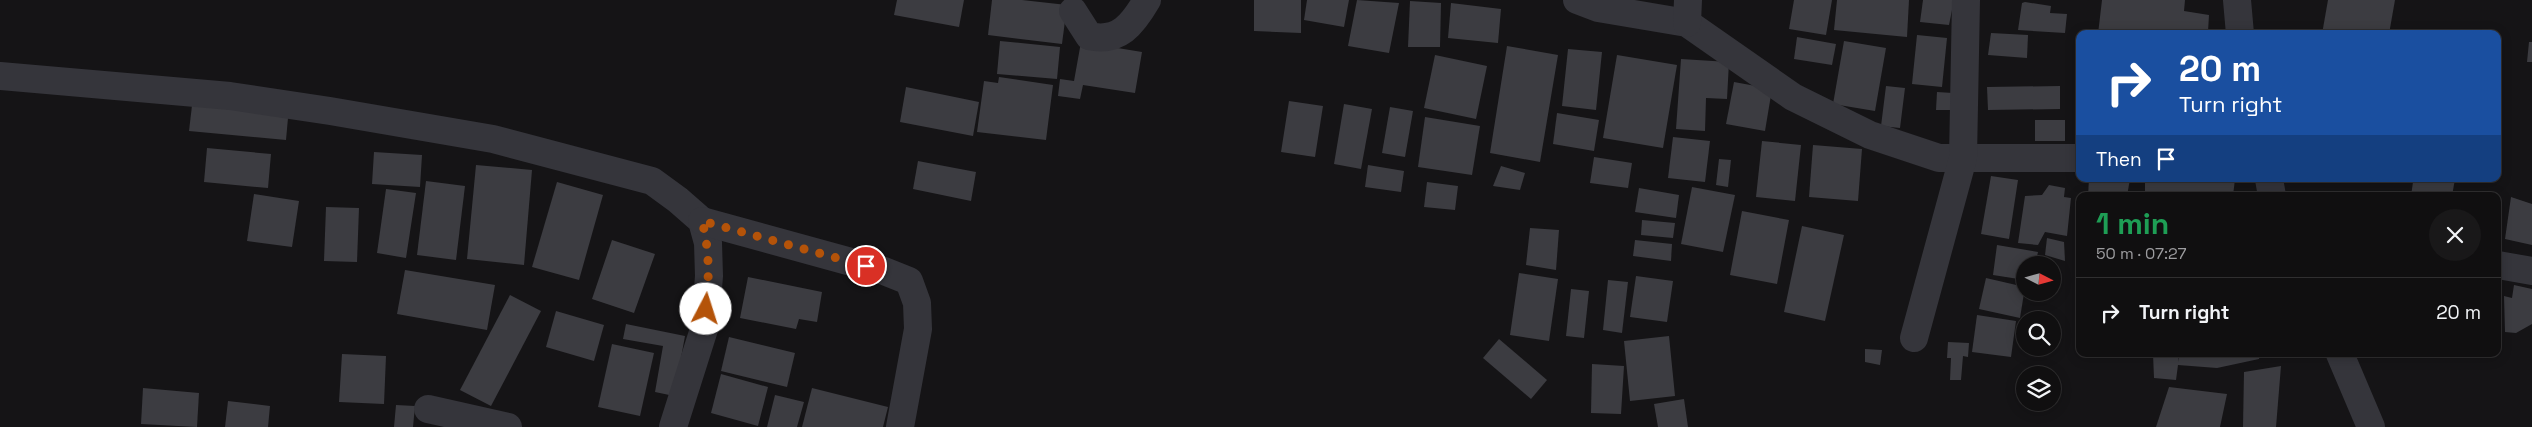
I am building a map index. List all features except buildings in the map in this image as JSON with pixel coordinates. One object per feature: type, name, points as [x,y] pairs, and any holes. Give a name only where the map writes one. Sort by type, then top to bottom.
[{"type":"street","points":[[1073,11],[1089,36],[1111,37],[1121,34],[1134,21],[1147,0]]},
{"type":"street","points":[[1578,0],[1598,8],[1687,11],[1793,98],[1870,135],[1939,158],[2076,158]]},
{"type":"street","points":[[1914,338],[1963,158],[1966,0]]},
{"type":"street","points":[[2237,0],[2240,30]]},
{"type":"street","points":[[0,76],[230,96],[494,139],[652,181],[702,221],[884,271],[909,281],[917,303],[918,330],[900,427]]},
{"type":"street","points":[[673,427],[705,326],[709,276],[708,243],[702,221]]},
{"type":"street","points":[[2501,266],[2532,271]]},
{"type":"street","points":[[2341,357],[2371,427]]},
{"type":"street","points":[[428,409],[508,427]]},
{"type":"route","points":[[706,309],[709,276],[708,243],[702,221],[866,266]]}]
